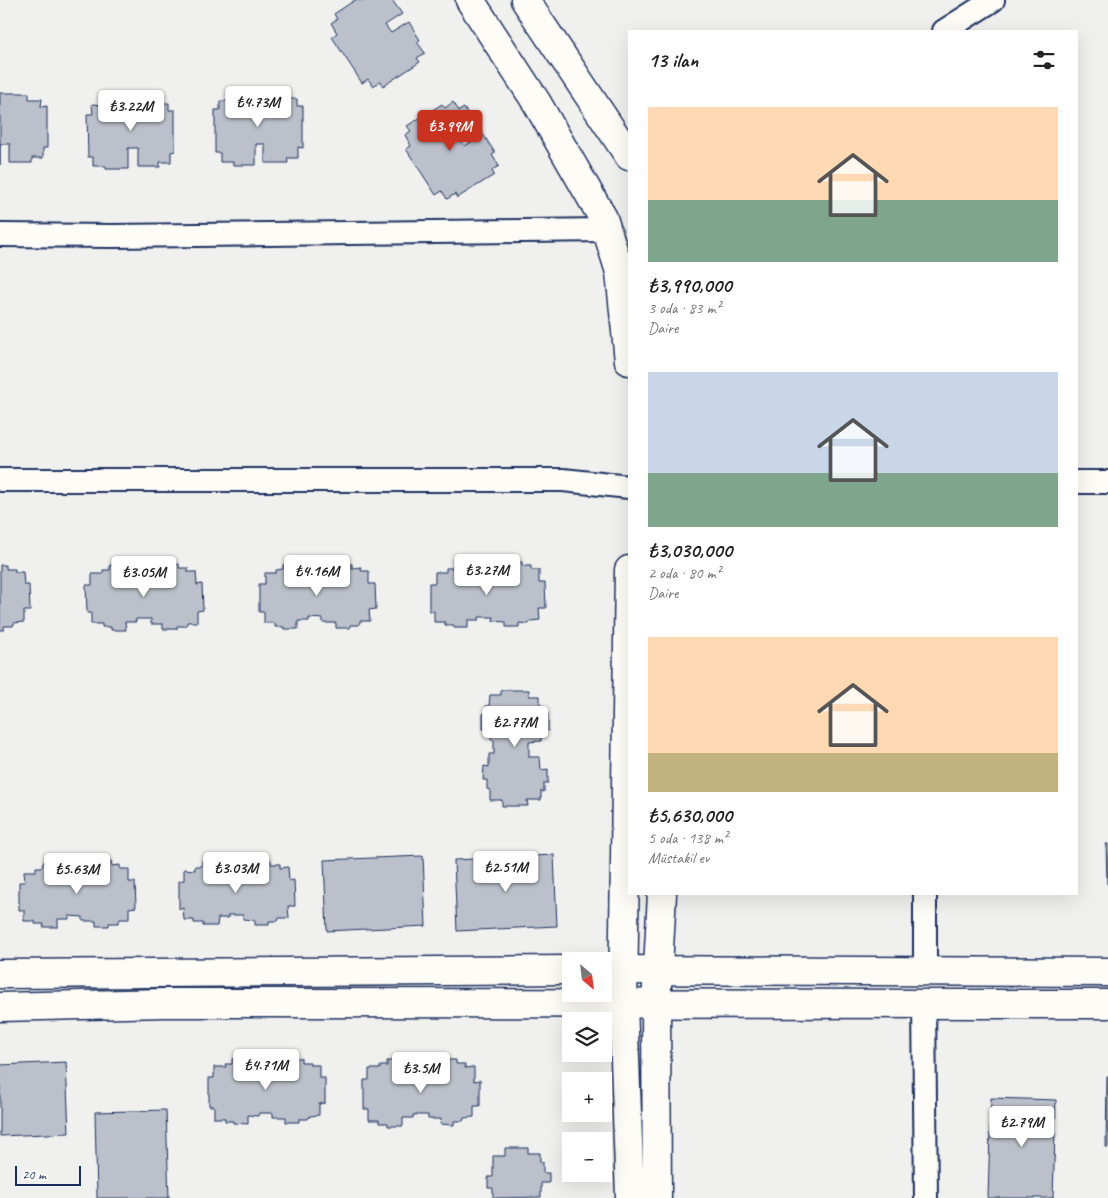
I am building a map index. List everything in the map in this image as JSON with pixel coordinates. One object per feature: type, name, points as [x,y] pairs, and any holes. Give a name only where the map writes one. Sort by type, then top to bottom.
[{"type":"street","points":[[470,0],[537,103],[603,218],[620,272],[628,351]]},
{"type":"street","points":[[525,0],[628,154]]},
{"type":"street","points":[[946,30],[993,0]]},
{"type":"street","points":[[0,235],[112,236],[607,230]]},
{"type":"street","points":[[0,480],[562,480],[628,487]]},
{"type":"street","points":[[1078,482],[1108,482]]},
{"type":"street","points":[[628,597],[614,969],[624,1004],[630,1198]]},
{"type":"street","points":[[657,1198],[656,1004],[662,895]]},
{"type":"street","points":[[925,895],[925,971]]},
{"type":"street","points":[[614,969],[1108,972]]},
{"type":"street","points":[[0,974],[562,970]]},
{"type":"street","points":[[0,1007],[165,1003],[1108,1004]]},
{"type":"street","points":[[924,1004],[926,1198]]},
{"type":"building","points":[[355,0],[392,0],[402,14],[385,25],[391,33],[409,22],[420,40],[417,42],[425,53],[417,58],[420,62],[383,86],[381,81],[373,86],[368,79],[362,83],[332,37],[337,33],[331,23],[337,19],[334,14]]},
{"type":"building","points":[[0,93],[29,93],[29,99],[42,99],[41,107],[47,106],[47,148],[43,148],[43,158],[32,158],[32,163],[10,163],[10,144],[0,144]]},
{"type":"building","points":[[229,93],[284,93],[284,99],[297,99],[297,106],[303,106],[303,148],[298,147],[298,158],[287,158],[288,163],[265,163],[265,144],[256,144],[256,165],[233,165],[233,162],[220,162],[220,153],[215,153],[215,110],[220,110],[220,101],[229,101]]},
{"type":"building","points":[[102,97],[157,97],[157,103],[169,103],[169,110],[175,110],[175,151],[171,152],[171,162],[160,162],[160,167],[138,167],[138,148],[128,148],[128,169],[106,169],[106,166],[93,166],[93,157],[88,157],[87,114],[93,114],[92,104],[102,105]]},
{"type":"building","points":[[453,102],[459,111],[464,108],[476,127],[459,137],[465,146],[483,134],[495,153],[492,155],[499,166],[492,170],[494,175],[457,198],[455,194],[447,199],[442,191],[436,195],[406,149],[411,146],[405,135],[411,131],[407,126],[442,104],[445,108]]},
{"type":"building","points":[[522,562],[522,566],[531,566],[531,570],[539,570],[539,583],[545,583],[546,608],[539,608],[540,620],[530,621],[529,624],[519,623],[519,627],[506,627],[506,622],[493,621],[494,617],[479,617],[479,620],[468,620],[468,628],[454,628],[454,625],[445,625],[445,622],[434,622],[434,611],[429,611],[429,583],[435,583],[435,572],[446,572],[446,568],[453,568],[453,564],[470,563],[470,570],[480,570],[481,582],[497,582],[496,571],[509,570],[508,563]]},
{"type":"building","points":[[179,564],[179,568],[188,568],[188,572],[196,572],[197,585],[202,584],[203,610],[197,611],[197,622],[187,622],[186,626],[177,626],[177,629],[163,629],[163,624],[151,624],[151,619],[136,619],[136,622],[125,622],[126,630],[111,630],[111,627],[102,627],[102,624],[91,624],[91,613],[87,613],[86,585],[92,585],[92,574],[103,574],[103,570],[110,570],[110,565],[127,565],[128,572],[138,572],[138,584],[154,584],[154,573],[166,572],[166,565]]},
{"type":"building","points":[[300,564],[300,572],[310,571],[311,583],[327,583],[326,572],[338,572],[338,564],[352,564],[352,568],[361,567],[361,571],[369,571],[369,584],[375,584],[376,609],[369,610],[370,621],[360,621],[359,625],[350,625],[350,628],[336,628],[336,623],[323,623],[323,619],[309,618],[309,621],[298,621],[298,629],[284,629],[284,627],[275,627],[275,623],[264,623],[264,612],[259,612],[259,584],[265,584],[265,573],[276,573],[276,570],[283,569],[283,565]]},
{"type":"building","points":[[0,565],[6,565],[6,569],[15,569],[15,572],[23,572],[24,585],[29,585],[30,611],[24,611],[24,622],[14,623],[13,626],[4,626],[4,630],[0,630]]},
{"type":"building","points":[[501,690],[529,690],[529,696],[540,696],[540,707],[543,707],[543,714],[548,714],[548,731],[541,731],[541,741],[529,742],[529,757],[540,757],[541,770],[548,769],[548,783],[544,783],[544,792],[541,791],[541,800],[527,800],[528,806],[502,806],[502,800],[490,800],[487,780],[483,780],[484,766],[489,767],[489,754],[494,754],[494,740],[491,740],[491,729],[483,729],[483,714],[486,714],[486,706],[489,706],[490,695],[501,695]]},
{"type":"building","points":[[1106,844],[1108,844],[1108,884],[1107,884]]},
{"type":"building","points":[[554,855],[557,926],[457,931],[454,860]]},
{"type":"building","points":[[423,856],[426,926],[327,931],[324,860]]},
{"type":"building","points":[[271,860],[271,864],[280,864],[280,868],[288,867],[289,881],[294,880],[295,906],[288,906],[289,918],[269,921],[269,925],[255,925],[255,920],[243,919],[243,915],[228,915],[228,918],[218,918],[217,926],[203,926],[203,923],[194,923],[194,920],[184,920],[183,908],[179,909],[179,881],[184,880],[184,869],[195,870],[195,866],[202,866],[202,861],[220,861],[219,868],[230,868],[230,880],[246,879],[246,868],[258,868],[258,861]]},
{"type":"building","points":[[111,861],[112,866],[120,865],[120,869],[129,869],[129,882],[135,882],[136,907],[129,908],[129,919],[120,919],[118,923],[109,923],[109,926],[96,926],[96,921],[83,921],[83,917],[69,916],[69,919],[58,919],[58,927],[43,927],[44,924],[35,924],[35,921],[24,921],[24,910],[19,910],[19,882],[25,882],[24,871],[36,871],[36,867],[42,867],[43,862],[60,862],[60,870],[70,869],[70,882],[87,881],[86,870],[98,869],[98,862]]},
{"type":"building","points":[[250,1058],[250,1066],[260,1065],[260,1078],[276,1077],[276,1066],[288,1065],[288,1058],[301,1058],[301,1062],[319,1065],[319,1078],[325,1078],[325,1103],[319,1104],[319,1115],[310,1116],[308,1119],[299,1119],[299,1122],[286,1122],[286,1117],[273,1117],[273,1113],[259,1113],[258,1116],[248,1115],[248,1124],[225,1121],[225,1118],[214,1118],[214,1106],[209,1106],[209,1078],[214,1078],[214,1067],[226,1067],[225,1064],[232,1064],[232,1059]]},
{"type":"building","points":[[443,1060],[456,1060],[456,1064],[465,1064],[465,1068],[474,1067],[474,1081],[480,1080],[480,1106],[474,1106],[474,1117],[464,1118],[463,1121],[454,1121],[454,1125],[440,1124],[441,1119],[428,1119],[428,1115],[413,1115],[413,1118],[403,1118],[403,1126],[388,1126],[388,1123],[379,1123],[379,1120],[369,1120],[369,1109],[364,1109],[364,1080],[369,1080],[369,1069],[380,1069],[380,1066],[387,1066],[387,1061],[404,1061],[405,1068],[415,1068],[415,1080],[431,1080],[431,1068],[443,1068]]},
{"type":"building","points":[[66,1062],[69,1133],[0,1136],[0,1065]]},
{"type":"building","points":[[1107,1076],[1108,1147],[1106,1147]]},
{"type":"building","points":[[991,1098],[1056,1100],[1053,1198],[988,1198]]},
{"type":"building","points":[[166,1110],[169,1198],[97,1198],[95,1112]]},
{"type":"building","points":[[505,1148],[528,1148],[528,1153],[540,1153],[540,1162],[543,1162],[543,1173],[549,1173],[549,1183],[541,1183],[541,1197],[493,1198],[493,1188],[488,1188],[488,1177],[493,1177],[493,1156],[505,1156]]}]
